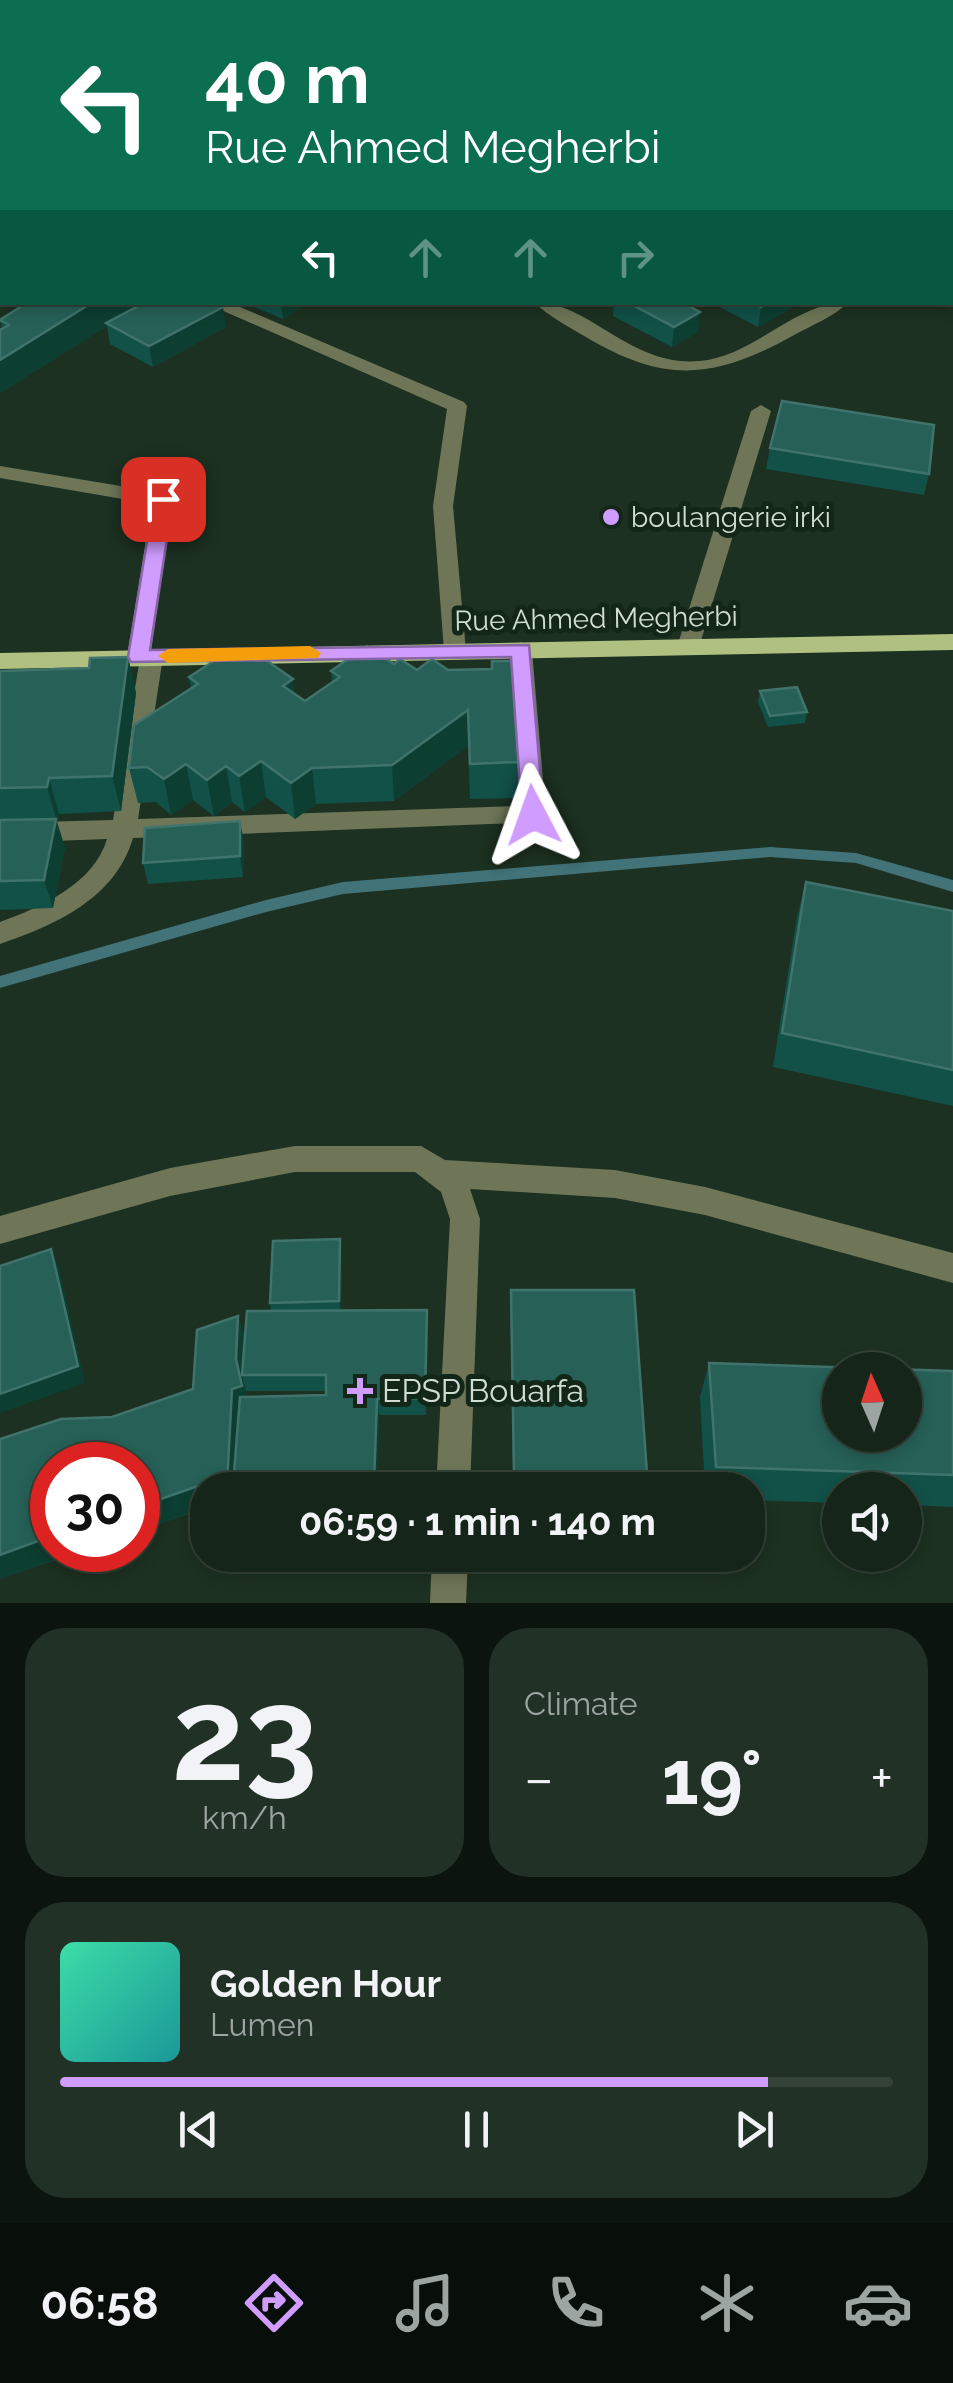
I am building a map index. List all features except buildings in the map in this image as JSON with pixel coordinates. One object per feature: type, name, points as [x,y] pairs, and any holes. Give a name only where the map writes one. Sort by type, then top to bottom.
[{"type":"main road","name":"Rue Ahmed Megherbi","points":[[0,661],[953,642]]},
{"type":"street","points":[[219,305],[457,406],[442,506],[455,650]]},
{"type":"street","points":[[548,305],[628,354],[670,365],[721,363],[834,305]]},
{"type":"street","points":[[688,647],[760,411]]},
{"type":"street","points":[[0,472],[163,499],[123,829],[111,862],[62,909],[0,933]]},
{"type":"street","points":[[0,833],[533,815],[521,650]]},
{"type":"street","points":[[0,1230],[170,1182],[295,1160],[420,1159],[453,1184],[465,1219],[454,1472]]},
{"type":"street","points":[[438,1172],[633,1188],[704,1201],[953,1268]]},
{"type":"street","points":[[448,1603],[449,1572]]},
{"type":"waterway","points":[[0,982],[343,888],[770,852],[856,858],[953,886]]},
{"type":"slow traffic","points":[[168,656],[310,653]]},
{"type":"place","name":"boulangerie irki","points":[[611,517]]},
{"type":"place","name":"EPSP Bouarfa","points":[[360,1391]]},
{"type":"route","points":[[163,499],[138,657],[521,650],[533,815]]}]
